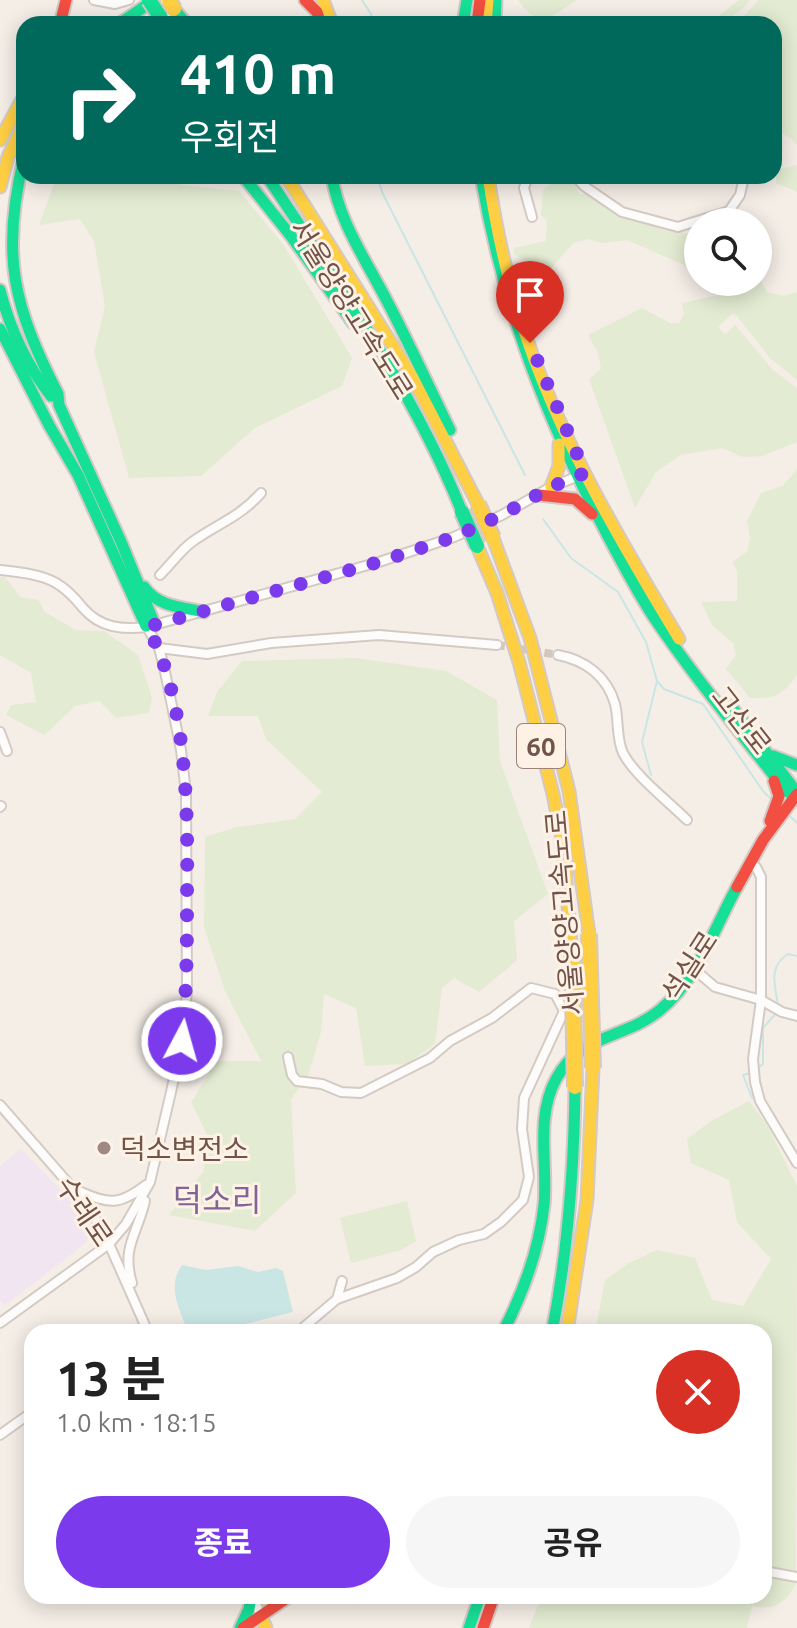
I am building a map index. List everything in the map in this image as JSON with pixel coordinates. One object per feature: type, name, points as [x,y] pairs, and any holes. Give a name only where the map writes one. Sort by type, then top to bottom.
[{"type":"main road","points":[[130,16],[151,0]]},
{"type":"main road","points":[[305,0],[318,16]]},
{"type":"main road","points":[[149,16],[171,3]]},
{"type":"main road","points":[[0,140],[16,111]]},
{"type":"main road","points":[[0,157],[16,124]]},
{"type":"main road","points":[[0,187],[16,140]]},
{"type":"main road","points":[[16,184],[8,226],[11,283],[20,315],[58,394],[59,405]]},
{"type":"main road","points":[[249,184],[291,236],[412,406]]},
{"type":"main road","name":"서울양양고속도로","points":[[272,184],[344,291],[446,470],[497,593],[519,662],[553,794],[563,844],[572,954],[575,1087],[575,1171],[553,1324]]},
{"type":"main road","name":"서울양양고속도로","points":[[291,184],[358,285],[466,476],[530,638],[569,791],[589,934],[593,1120],[586,1214],[568,1324]]},
{"type":"main road","points":[[333,184],[362,256],[448,423],[466,476]]},
{"type":"main road","name":"고산로","points":[[482,184],[500,280],[520,347],[559,439],[682,645],[769,755],[792,786],[796,797]]},
{"type":"main road","name":"고산로","points":[[489,184],[501,248],[520,318],[607,534],[635,587],[671,640],[786,791],[796,797]]},
{"type":"main road","points":[[0,290],[7,320],[22,352],[59,405],[131,565],[151,626]]},
{"type":"main road","points":[[0,329],[78,475],[151,626]]},
{"type":"main road","points":[[0,351],[49,425]]},
{"type":"main road","points":[[559,439],[559,466],[545,491],[582,502],[607,534]]},
{"type":"main road","points":[[131,565],[148,595],[171,605],[204,612]]},
{"type":"main road","points":[[769,755],[797,765]]},
{"type":"main road","points":[[766,833],[779,796],[772,772]]},
{"type":"main road","name":"석실로","points":[[507,1324],[527,1285],[540,1240],[545,1212],[544,1116],[546,1101],[558,1073],[596,1040],[635,1025],[660,1011],[679,991],[694,969],[766,833],[796,797]]},
{"type":"main road","points":[[242,1628],[251,1604]]},
{"type":"main road","points":[[242,1628],[264,1622],[282,1604]]},
{"type":"main road","points":[[469,1628],[477,1604]]},
{"type":"main road","points":[[483,1628],[491,1604]]},
{"type":"street","points":[[94,0],[115,4],[129,0]]},
{"type":"street","points":[[525,184],[532,217]]},
{"type":"street","points":[[582,184],[622,212],[678,227],[729,211],[740,195],[742,184]]},
{"type":"street","points":[[0,570],[55,582],[75,596],[88,613],[110,627],[128,630],[204,612],[454,537],[581,474]]},
{"type":"street","points":[[160,575],[190,543],[230,521],[261,493]]},
{"type":"street","points":[[133,1296],[128,1250],[144,1207],[182,1041],[187,992],[186,793],[173,707],[151,626]]},
{"type":"street","points":[[159,648],[207,654],[271,643],[379,635],[497,645]]},
{"type":"street","points":[[558,655],[576,658],[599,676],[615,703],[623,752],[687,820]]},
{"type":"street","points":[[0,732],[7,751]]},
{"type":"street","points":[[750,862],[761,877],[761,1000],[753,1059],[755,1082],[760,1101],[797,1163]]},
{"type":"street","points":[[694,969],[715,987],[761,1000],[782,1012],[797,1016]]},
{"type":"street","points":[[288,1057],[292,1075],[297,1081],[322,1084],[351,1094],[361,1093],[430,1058],[450,1041],[492,1018],[531,988],[555,994],[576,1025],[579,1045],[583,1049]]},
{"type":"street","points":[[307,1324],[337,1299],[397,1278],[433,1252],[459,1240],[484,1234],[523,1200],[529,1177],[522,1129],[524,1098],[564,1011]]},
{"type":"street","name":"수레로","points":[[0,1105],[89,1207],[145,1324]]},
{"type":"street","points":[[75,1189],[95,1198],[119,1202],[149,1183]]},
{"type":"street","points":[[0,1323],[109,1244],[139,1205],[149,1183]]},
{"type":"street","points":[[337,1299],[342,1281]]},
{"type":"street","points":[[1,1433],[24,1417]]},
{"type":"street","points":[[772,1572],[797,1577]]},
{"type":"shaded area","points":[[21,1149],[78,1208],[90,1230],[87,1242],[5,1305],[0,1301],[0,1166]]},
{"type":"green space","points":[[518,0],[577,0],[552,16],[534,16]]},
{"type":"green space","points":[[739,0],[750,0],[733,16],[719,16]]},
{"type":"green space","points":[[758,0],[797,0],[797,145],[782,133],[782,16],[744,16]]},
{"type":"green space","points":[[797,165],[797,192],[778,184],[782,184],[782,169]]},
{"type":"green space","points":[[54,184],[181,184],[239,191],[283,244],[352,358],[342,386],[255,428],[201,476],[129,478],[94,352],[105,306],[94,241],[80,219],[39,225]]},
{"type":"green space","points":[[550,184],[574,184],[580,194],[592,194],[649,222],[684,233],[684,265],[627,240],[602,243],[589,239],[573,243],[528,295],[522,279],[532,271],[528,262],[514,254],[514,248],[546,241],[547,221],[541,215],[543,190]]},
{"type":"green space","points":[[797,292],[797,380],[770,358],[733,313],[718,327],[725,334],[735,325],[773,370],[797,388],[797,442],[762,456],[743,457],[722,448],[681,455],[656,472],[635,508],[589,379],[601,369],[598,353],[588,335],[642,308],[670,323],[679,323],[684,314],[682,303],[714,296],[772,296],[772,293],[784,296]]},
{"type":"green space","points":[[797,469],[797,675],[778,694],[750,698],[726,669],[736,655],[733,643],[712,625],[701,602],[737,601],[737,571],[732,562],[747,552],[750,538],[747,521],[761,493],[783,486]]},
{"type":"green space","points":[[0,577],[5,577],[20,597],[38,600],[45,612],[76,630],[104,631],[138,655],[152,698],[149,713],[116,718],[99,701],[75,706],[44,735],[6,715],[11,705],[36,702],[31,673],[0,655]]},
{"type":"green space","points":[[356,658],[446,671],[497,700],[500,761],[548,894],[514,921],[517,960],[479,992],[454,978],[442,988],[435,1044],[407,1064],[365,1066],[356,1008],[324,994],[321,1032],[308,1076],[291,1099],[296,1193],[255,1231],[169,1215],[203,1172],[208,1137],[191,1102],[217,1061],[261,1061],[225,991],[204,927],[205,837],[237,827],[295,819],[322,792],[266,739],[258,716],[208,716],[217,692],[242,661]]},
{"type":"green space","points":[[749,1101],[767,1125],[797,1186],[796,1584],[787,1597],[773,1607],[752,1606],[747,1628],[529,1628],[540,1604],[772,1604],[772,1324],[597,1324],[605,1280],[629,1263],[657,1250],[695,1258],[712,1300],[743,1306],[771,1259],[737,1222],[729,1180],[691,1163],[687,1139],[711,1121]]},
{"type":"green space","points":[[407,1201],[416,1241],[401,1250],[351,1263],[340,1218]]},
{"type":"water","points":[[182,1265],[206,1270],[238,1266],[258,1272],[276,1268],[283,1271],[293,1312],[244,1324],[185,1324],[175,1290],[177,1273]]},
{"type":"waterway","points":[[362,0],[371,16]]},
{"type":"waterway","points":[[380,184],[525,475]]},
{"type":"waterway","points":[[543,519],[571,558],[618,592],[646,642],[657,681],[664,689],[703,704],[771,799]]},
{"type":"waterway","points":[[651,775],[642,742],[657,681]]},
{"type":"waterway","points":[[791,817],[797,823]]},
{"type":"waterway","points":[[778,1005],[775,970],[788,954],[797,956]]},
{"type":"waterway","points":[[757,1069],[763,1064],[763,1028],[777,1012]]},
{"type":"waterway","points":[[750,1073],[743,1075],[752,1098]]},
{"type":"tunnel","points":[[497,645],[558,655]]},
{"type":"traffic: fast","points":[[149,0],[160,16]]},
{"type":"traffic: fast","points":[[131,16],[154,0]]},
{"type":"traffic: fast","points":[[464,16],[467,0]]},
{"type":"traffic: fast","points":[[495,16],[496,0]]},
{"type":"traffic: fast","points":[[174,9],[180,16]]},
{"type":"traffic: fast","points":[[19,184],[13,253],[22,307],[58,394],[59,405],[155,625]]},
{"type":"traffic: fast","points":[[249,184],[353,323]]},
{"type":"traffic: fast","points":[[272,184],[398,381],[462,512]]},
{"type":"traffic: fast","points":[[334,184],[347,225],[450,430]]},
{"type":"traffic: fast","points":[[482,184],[499,264],[539,388],[574,468],[622,564],[653,616],[701,683],[786,791],[795,796]]},
{"type":"traffic: fast","points":[[0,290],[20,346],[51,396]]},
{"type":"traffic: fast","points":[[0,329],[78,475],[146,626]]},
{"type":"traffic: fast","points":[[462,512],[477,546]]},
{"type":"traffic: fast","points":[[144,587],[163,602],[204,612]]},
{"type":"traffic: fast","points":[[731,706],[792,786],[795,796]]},
{"type":"traffic: fast","points":[[773,756],[797,765]]},
{"type":"traffic: fast","points":[[507,1324],[524,1286],[538,1238],[545,1189],[544,1125],[556,1079],[578,1053],[647,1019],[673,998],[695,968],[737,887]]},
{"type":"traffic: fast","points":[[553,1324],[569,1210],[575,1087]]},
{"type":"traffic: fast","points":[[240,1628],[250,1604]]},
{"type":"traffic: fast","points":[[469,1628],[477,1604]]},
{"type":"traffic: slow","points":[[169,0],[174,9]]},
{"type":"traffic: slow","points":[[323,0],[329,16]]},
{"type":"traffic: slow","points":[[487,16],[488,0]]},
{"type":"traffic: slow","points":[[0,140],[16,111]]},
{"type":"traffic: slow","points":[[0,187],[16,140]]},
{"type":"traffic: slow","points":[[291,184],[413,378],[478,504]]},
{"type":"traffic: slow","points":[[489,184],[509,280],[544,385],[584,473],[679,639]]},
{"type":"traffic: slow","points":[[551,487],[559,466],[559,444]]},
{"type":"traffic: slow","points":[[478,504],[493,538]]},
{"type":"traffic: slow","points":[[493,538],[530,638],[569,791],[589,934]]},
{"type":"traffic: slow","points":[[477,546],[497,593],[519,662],[553,794],[563,844],[572,954]]},
{"type":"traffic: slow","points":[[589,934],[593,1068]]},
{"type":"traffic: slow","points":[[572,954],[575,1087]]},
{"type":"traffic: slow","points":[[568,1324],[587,1200],[593,1068]]},
{"type":"traffic: slow","points":[[261,1616],[266,1628]]},
{"type":"traffic: jam","points":[[62,16],[66,0]]},
{"type":"traffic: jam","points":[[305,0],[318,16]]},
{"type":"traffic: jam","points":[[478,16],[480,0]]},
{"type":"traffic: jam","points":[[539,495],[575,499],[592,514]]},
{"type":"traffic: jam","points":[[770,821],[779,796],[774,781]]},
{"type":"traffic: jam","points":[[737,887],[763,840],[797,794]]},
{"type":"traffic: jam","points":[[243,1628],[278,1604]]},
{"type":"traffic: jam","points":[[483,1628],[491,1604]]},
{"type":"place","name":"덕소변전소","points":[[104,1148]]},
{"type":"district","name":"덕소리","points":[[217,1199]]},
{"type":"route","points":[[182,1041],[187,992],[186,793],[181,750],[164,667],[159,648],[147,627],[379,562],[454,537],[585,473],[530,343]]}]
